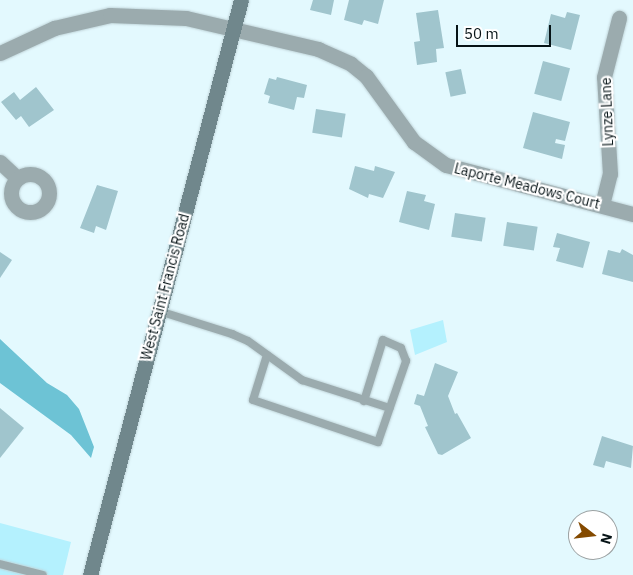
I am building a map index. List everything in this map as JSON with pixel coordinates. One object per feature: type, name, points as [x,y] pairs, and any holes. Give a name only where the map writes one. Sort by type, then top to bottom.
[{"type":"street","name":"West Saint Francis Road","points":[[90,575],[241,0]]},
{"type":"street","name":"Laporte Meadows Court","points":[[0,54],[54,28],[109,7],[186,18],[318,49],[351,64],[374,86],[414,142],[446,165],[633,214]]},
{"type":"street","name":"Lynze Lane","points":[[602,205],[610,174],[604,77],[619,18]]},
{"type":"street","points":[[0,162],[17,178]]},
{"type":"lane","points":[[159,311],[232,334],[267,355],[302,380],[390,408]]},
{"type":"lane","points":[[267,355],[253,400],[378,442],[406,361],[401,348],[383,340],[364,400]]},
{"type":"lane","points":[[0,564],[41,575]]},
{"type":"shaded area","points":[[443,320],[447,342],[415,355],[410,330]]},
{"type":"shaded area","points":[[0,339],[47,383],[67,395],[79,409],[94,447],[91,458],[71,435],[0,383]]},
{"type":"shaded area","points":[[0,523],[71,542],[63,575],[0,575]]},
{"type":"building","points":[[313,0],[334,0],[331,15],[310,10]]},
{"type":"building","points":[[349,0],[384,0],[378,24],[364,20],[362,25],[344,20]]},
{"type":"building","points":[[438,10],[444,48],[436,49],[437,62],[417,65],[414,42],[420,41],[416,13]]},
{"type":"building","points":[[567,12],[580,15],[571,50],[544,43],[551,14],[565,18]]},
{"type":"building","points":[[543,61],[570,68],[561,101],[534,94]]},
{"type":"building","points":[[461,69],[466,93],[451,97],[445,72]]},
{"type":"building","points":[[277,77],[307,85],[304,98],[297,97],[294,110],[268,103],[270,96],[264,94],[269,78],[276,80]]},
{"type":"building","points":[[36,87],[54,110],[29,127],[21,116],[16,120],[1,102],[14,92],[20,100]]},
{"type":"building","points":[[316,109],[346,114],[342,137],[312,133]]},
{"type":"building","points":[[533,112],[570,122],[565,141],[556,139],[555,143],[565,145],[562,159],[523,148]]},
{"type":"building","points":[[355,166],[374,171],[375,166],[395,172],[383,198],[369,194],[368,198],[349,189]]},
{"type":"building","points":[[97,185],[118,191],[106,230],[96,226],[94,233],[80,228]]},
{"type":"building","points":[[407,191],[426,195],[424,201],[435,204],[429,230],[399,222]]},
{"type":"building","points":[[455,213],[486,218],[482,242],[451,237]]},
{"type":"building","points":[[507,222],[538,227],[534,251],[503,246]]},
{"type":"building","points":[[557,233],[590,242],[583,268],[556,261],[560,248],[553,247]]},
{"type":"building","points":[[622,249],[633,255],[633,282],[602,274],[608,250],[620,253]]},
{"type":"building","points":[[0,252],[12,260],[0,278]]},
{"type":"building","points":[[435,363],[458,372],[448,396],[455,414],[457,413],[471,438],[442,455],[438,454],[425,427],[428,426],[420,406],[414,404],[417,394],[424,396]]},
{"type":"building","points":[[0,408],[24,428],[0,458]]},
{"type":"building","points":[[602,436],[633,446],[631,468],[606,461],[604,468],[593,465]]}]
